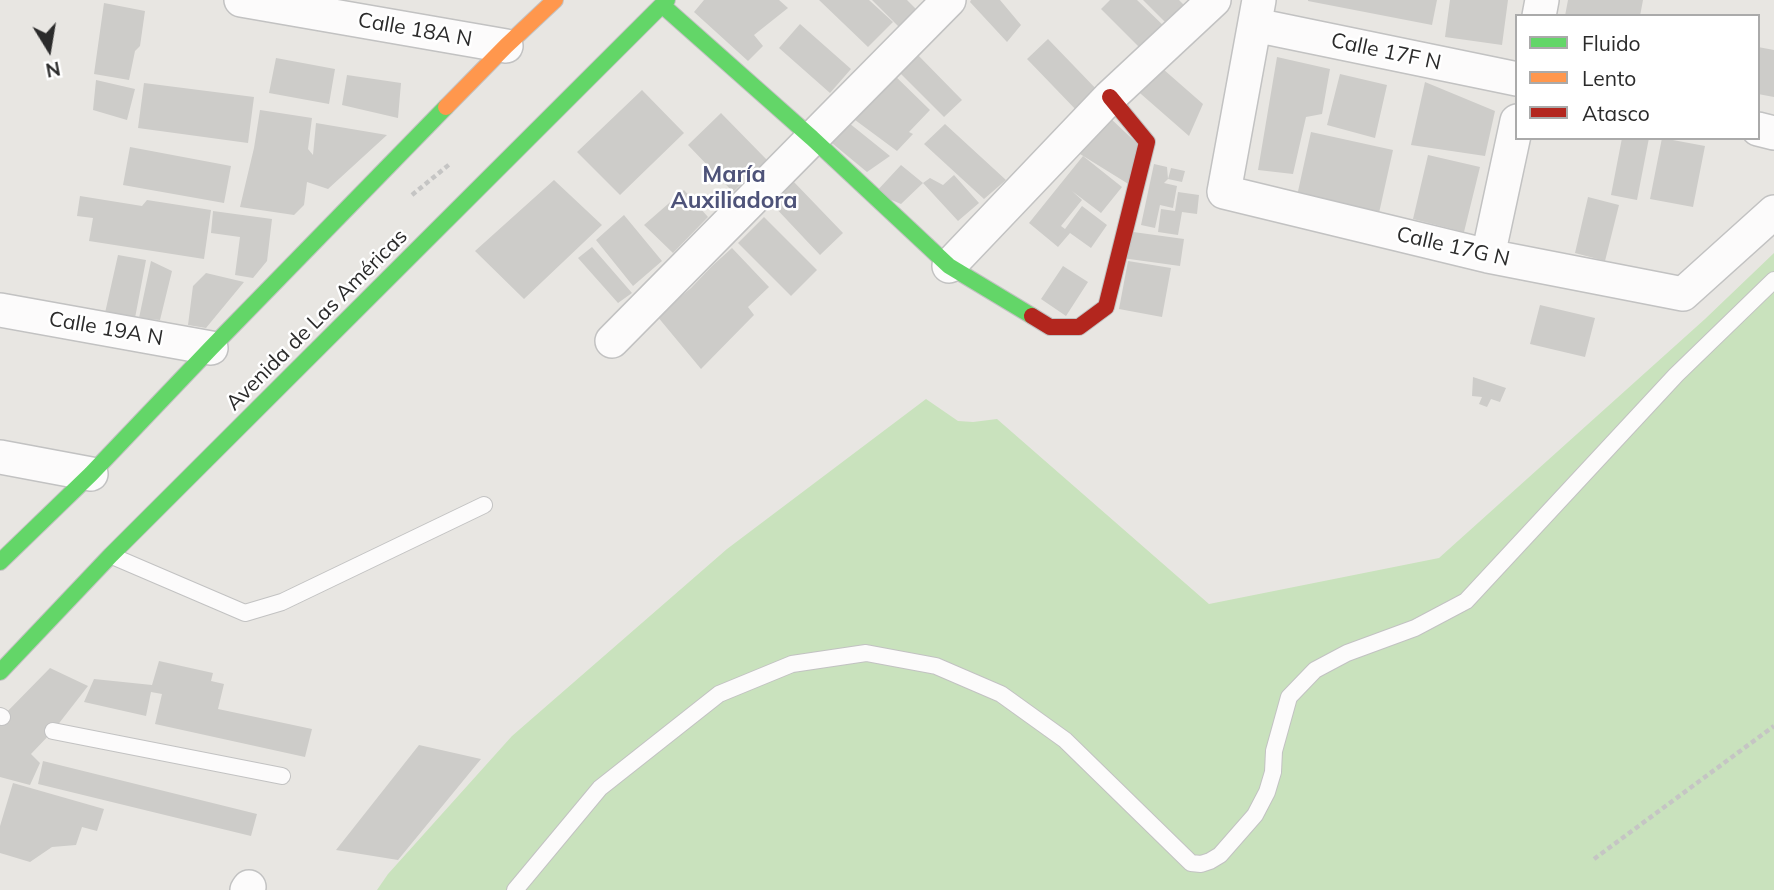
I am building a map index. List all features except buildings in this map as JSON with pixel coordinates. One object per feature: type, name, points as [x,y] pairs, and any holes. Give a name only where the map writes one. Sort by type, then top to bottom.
[{"type":"main road","points":[[0,562],[91,474],[506,46],[555,0]]},
{"type":"main road","points":[[665,2],[949,267],[1049,327],[1079,327],[1106,307],[1147,142],[1110,97]]},
{"type":"main road","name":"Avenida de Las Américas","points":[[0,672],[111,555],[665,2]]},
{"type":"street","name":"Calle 18A N","points":[[242,0],[506,46]]},
{"type":"street","points":[[612,341],[949,0]]},
{"type":"street","points":[[949,267],[1110,97],[1214,0]]},
{"type":"street","name":"Calle 17F N","points":[[1257,13],[1515,78]]},
{"type":"street","name":"Calle 17G N","points":[[1257,13],[1224,192],[1488,256],[1683,294],[1774,212]]},
{"type":"street","points":[[1488,256],[1515,130]]},
{"type":"street","name":"Calle 19A N","points":[[0,310],[211,348]]},
{"type":"street","points":[[0,457],[91,474]]},
{"type":"lane","points":[[515,890],[600,788],[719,694],[792,663],[866,653],[936,666],[1001,694],[1065,740],[1191,863],[1210,861],[1220,855],[1255,816],[1268,792],[1274,751],[1289,697],[1315,670],[1347,653],[1415,628],[1466,601],[1676,375],[1774,280]]},
{"type":"lane","points":[[111,555],[245,613],[282,602],[484,505]]},
{"type":"lane","points":[[54,731],[282,776]]},
{"type":"path","points":[[1594,859],[1774,726]]},
{"type":"green space","points":[[1774,253],[1774,890],[377,890],[388,874],[512,736],[727,549],[926,399],[958,421],[997,419],[1209,604],[1439,558],[1705,319]]},
{"type":"traffic: fast","points":[[0,672],[111,555],[667,0]]},
{"type":"traffic: fast","points":[[662,5],[812,138],[949,266],[1032,316]]},
{"type":"traffic: fast","points":[[0,562],[91,474],[446,107]]},
{"type":"traffic: slow","points":[[446,107],[555,0]]},
{"type":"traffic: jam","points":[[1032,316],[1050,327],[1079,327],[1106,307],[1147,142],[1110,97]]},
{"type":"district","name":"María Auxiliadora","points":[[734,188]]}]
